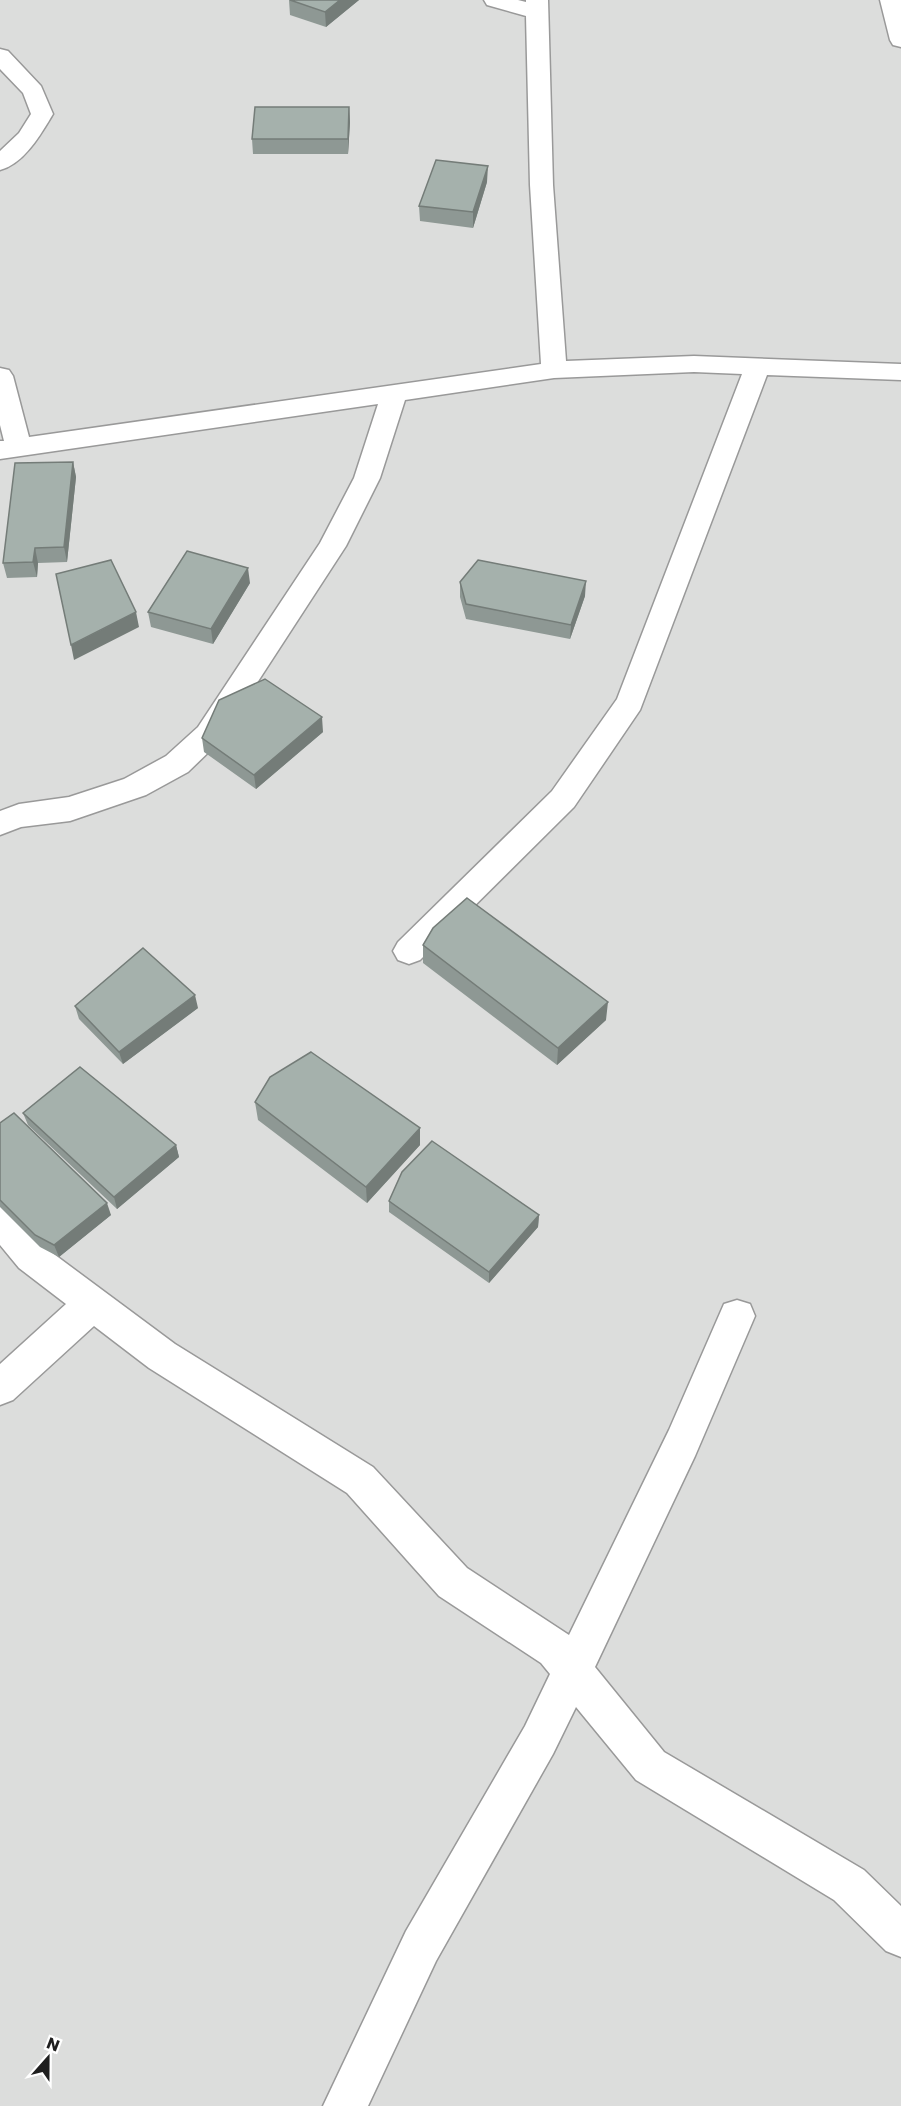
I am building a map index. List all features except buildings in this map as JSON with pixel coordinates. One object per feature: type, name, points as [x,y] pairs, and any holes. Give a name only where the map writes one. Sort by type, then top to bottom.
[{"type":"street","points":[[495,0],[537,6],[538,138],[546,293],[554,370]]},
{"type":"street","points":[[891,0],[901,40]]},
{"type":"street","points":[[0,56],[33,91],[42,114],[28,137],[0,163]]},
{"type":"street","points":[[0,376],[9,449],[554,370],[694,364],[900,365]]},
{"type":"street","points":[[409,951],[563,799],[630,702],[758,366]]},
{"type":"street","points":[[0,823],[19,816],[70,809],[135,787],[177,764],[208,735],[332,546],[367,478],[395,393]]},
{"type":"street","points":[[0,1218],[31,1257],[162,1356],[360,1480],[453,1582],[555,1649],[650,1766],[849,1885],[901,1936]]},
{"type":"street","points":[[0,1388],[93,1304]]},
{"type":"street","points":[[345,2106],[421,1946],[539,1740],[682,1443],[737,1316]]},
{"type":"shaded area","points":[[0,0],[901,0],[901,2106],[0,2106]]}]
